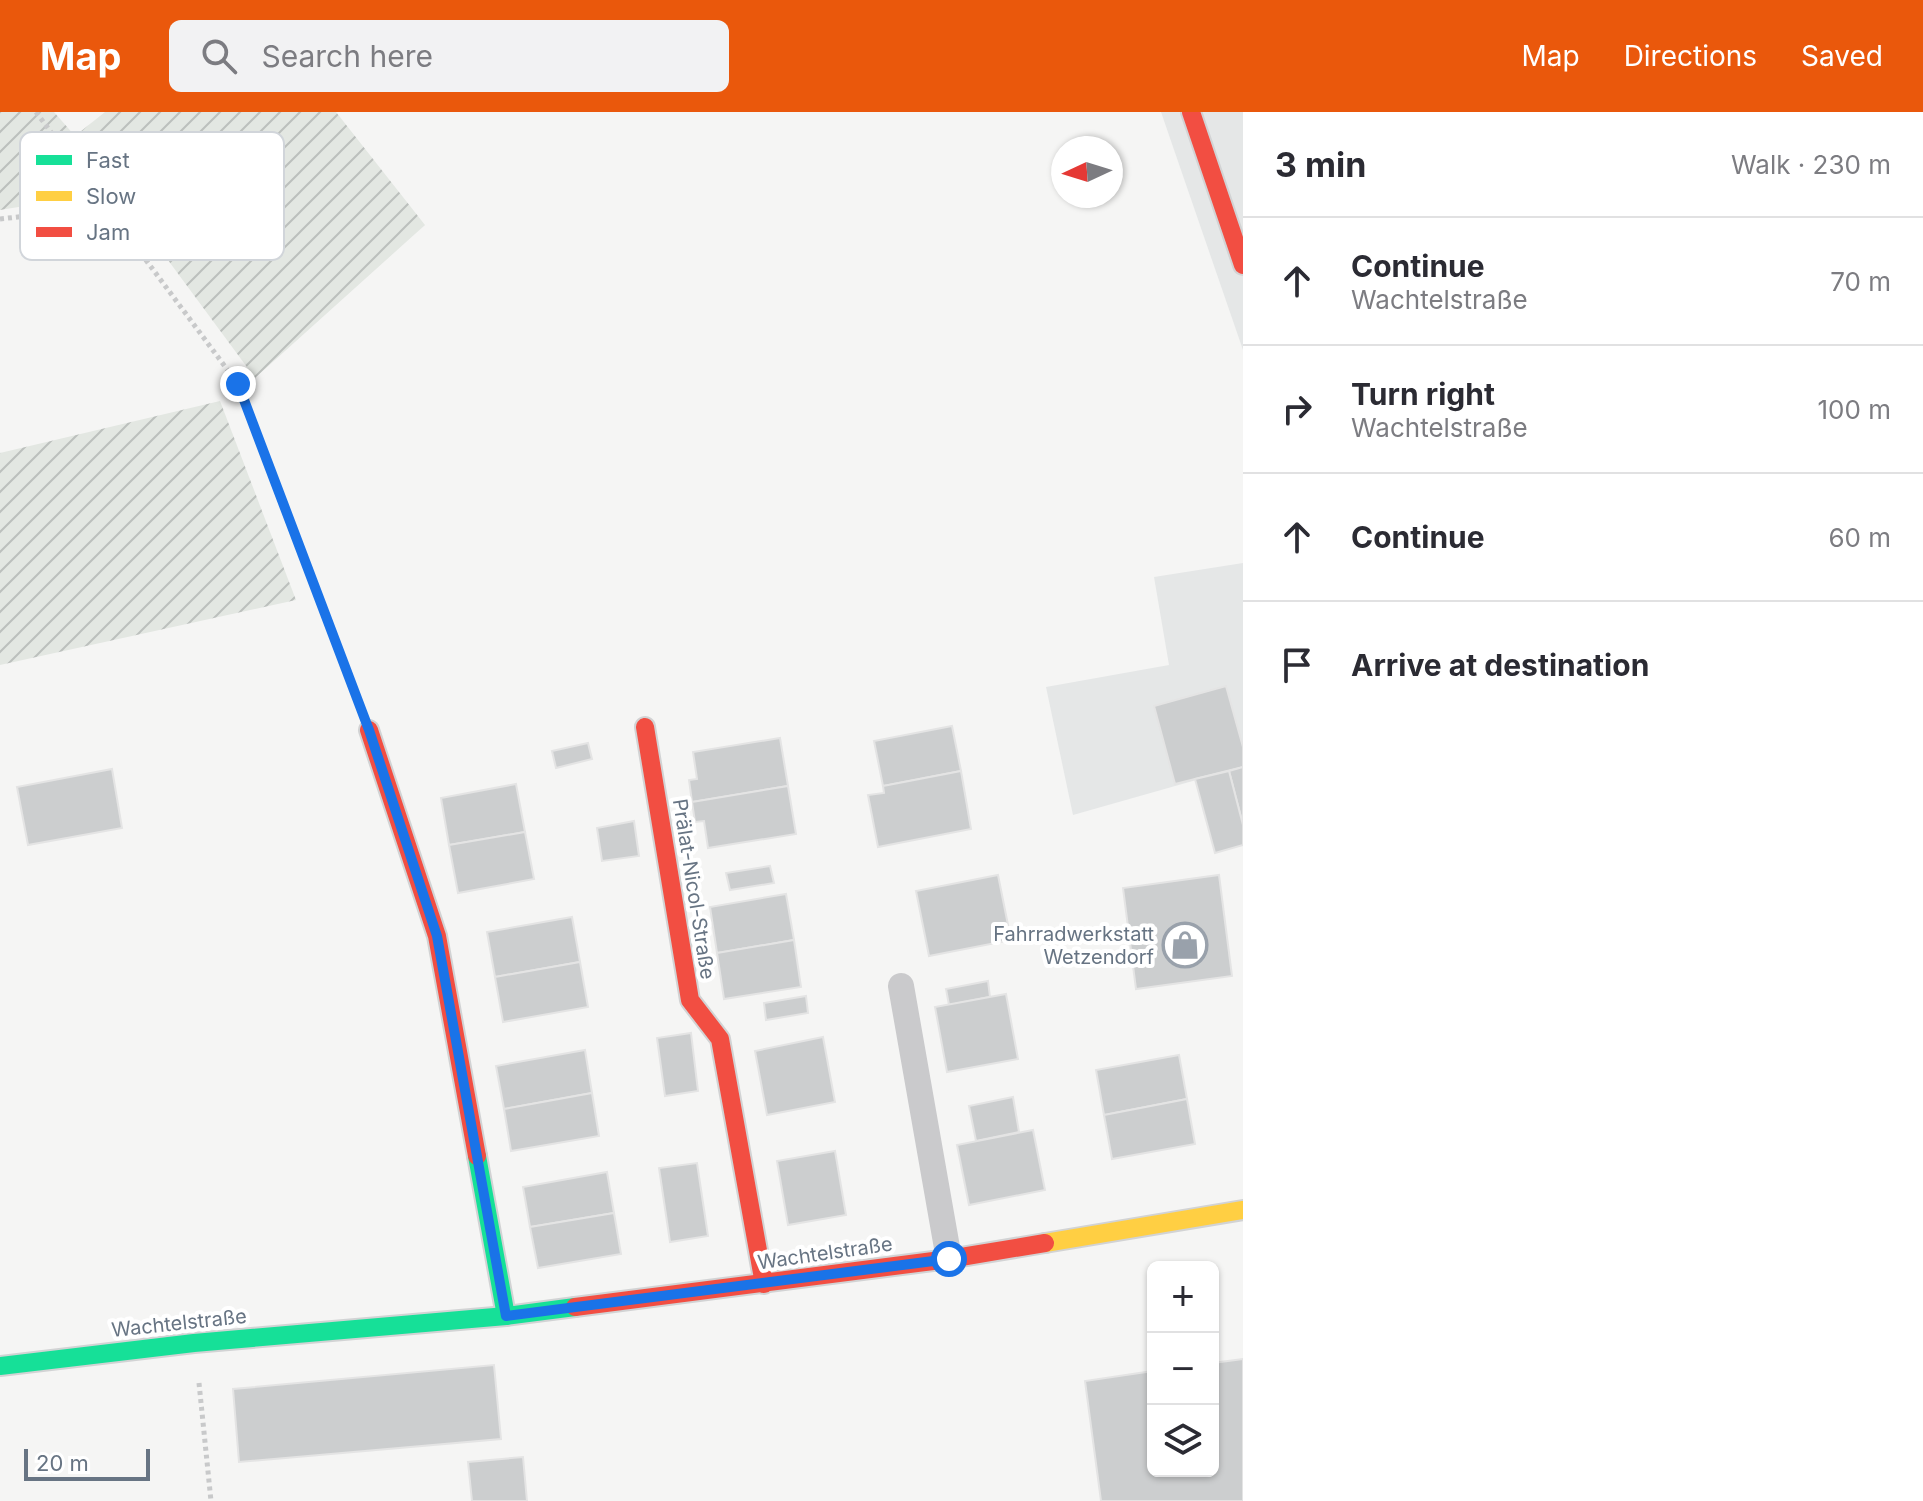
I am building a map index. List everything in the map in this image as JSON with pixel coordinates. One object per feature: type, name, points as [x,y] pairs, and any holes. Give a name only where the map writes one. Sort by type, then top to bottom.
[{"type":"street","points":[[1191,112],[1243,265]]},
{"type":"street","name":"Prälat-Nicol-Straße","points":[[645,727],[690,1000],[720,1039],[764,1284]]},
{"type":"street","points":[[369,730],[437,936],[506,1316]]},
{"type":"street","name":"Wachtelstraße","points":[[0,1366],[194,1343],[506,1316],[764,1284],[949,1259],[1243,1210]]},
{"type":"lane","points":[[901,986],[949,1259]]},
{"type":"path","points":[[36,112],[51,132]]},
{"type":"path","points":[[0,219],[20,217]]},
{"type":"path","points":[[146,260],[238,384],[369,730]]},
{"type":"path","points":[[194,1343],[211,1501]]},
{"type":"shaded area","points":[[0,112],[54,112],[72,132],[20,132],[20,207],[0,210]]},
{"type":"shaded area","points":[[105,112],[336,112],[425,225],[255,378],[168,260],[284,260],[284,132],[80,132]]},
{"type":"shaded area","points":[[1161,112],[1243,112],[1243,350]]},
{"type":"shaded area","points":[[220,401],[296,600],[0,665],[0,453]]},
{"type":"shaded area","points":[[1243,563],[1243,825],[1228,771],[1073,815],[1046,687],[1169,665],[1154,577]]},
{"type":"building","points":[[1226,686],[1243,747],[1243,767],[1175,784],[1154,706]]},
{"type":"building","points":[[952,726],[961,771],[883,786],[874,741]]},
{"type":"building","points":[[780,738],[788,786],[692,802],[689,780],[697,779],[693,752]]},
{"type":"building","points":[[588,743],[592,759],[556,768],[552,751]]},
{"type":"building","points":[[1243,767],[1243,825],[1229,771]]},
{"type":"building","points":[[112,769],[122,828],[28,845],[17,787]]},
{"type":"building","points":[[961,771],[971,829],[878,847],[868,795],[884,793],[883,786]]},
{"type":"building","points":[[1229,771],[1243,825],[1243,845],[1215,853],[1195,779]]},
{"type":"building","points":[[516,784],[525,832],[449,845],[441,798]]},
{"type":"building","points":[[788,786],[796,834],[708,848],[704,821],[695,822],[692,802]]},
{"type":"building","points":[[634,821],[639,856],[602,861],[597,828]]},
{"type":"building","points":[[525,832],[534,879],[458,893],[449,845]]},
{"type":"building","points":[[770,866],[774,883],[730,890],[726,873]]},
{"type":"building","points":[[998,875],[1011,940],[929,956],[916,891]]},
{"type":"building","points":[[1219,875],[1232,976],[1136,989],[1123,888]]},
{"type":"building","points":[[786,894],[794,940],[717,953],[710,907]]},
{"type":"building","points":[[572,917],[580,962],[495,977],[487,932]]},
{"type":"building","points":[[794,940],[801,987],[724,999],[717,953]]},
{"type":"building","points":[[580,962],[588,1007],[503,1022],[495,977]]},
{"type":"building","points":[[988,981],[990,997],[949,1005],[946,989]]},
{"type":"building","points":[[1006,994],[1018,1059],[947,1072],[935,1007]]},
{"type":"building","points":[[806,996],[808,1013],[766,1020],[764,1003]]},
{"type":"building","points":[[691,1033],[698,1091],[665,1096],[657,1038]]},
{"type":"building","points":[[823,1037],[835,1102],[767,1115],[755,1051]]},
{"type":"building","points":[[585,1050],[592,1093],[504,1109],[496,1066]]},
{"type":"building","points":[[1179,1055],[1187,1099],[1104,1115],[1096,1070]]},
{"type":"building","points":[[592,1093],[599,1136],[511,1151],[504,1109]]},
{"type":"building","points":[[1013,1097],[1019,1132],[976,1141],[969,1106]]},
{"type":"building","points":[[1187,1099],[1195,1144],[1112,1159],[1104,1115]]},
{"type":"building","points":[[1033,1130],[1045,1190],[969,1205],[957,1145]]},
{"type":"building","points":[[835,1151],[846,1215],[788,1225],[777,1161]]},
{"type":"building","points":[[697,1163],[708,1236],[670,1242],[659,1168]]},
{"type":"building","points":[[607,1172],[614,1213],[530,1227],[523,1187]]},
{"type":"building","points":[[614,1213],[621,1254],[538,1268],[530,1227]]},
{"type":"building","points":[[1243,1359],[1243,1501],[1101,1501],[1085,1381],[1147,1372],[1147,1477],[1219,1477],[1219,1362]]},
{"type":"building","points":[[494,1365],[501,1439],[239,1462],[233,1389]]},
{"type":"building","points":[[523,1457],[527,1501],[472,1501],[468,1462]]},
{"type":"traffic: fast","points":[[477,1156],[506,1316]]},
{"type":"traffic: fast","points":[[0,1366],[194,1343],[506,1316],[575,1307]]},
{"type":"traffic: slow","points":[[1045,1243],[1243,1210]]},
{"type":"traffic: jam","points":[[1191,112],[1243,265]]},
{"type":"traffic: jam","points":[[645,727],[690,1000],[720,1039],[764,1284]]},
{"type":"traffic: jam","points":[[369,730],[437,936],[477,1156]]},
{"type":"traffic: jam","points":[[575,1307],[949,1259],[1045,1243]]},
{"type":"place","name":"Fahrradwerkstatt Wetzendorf","points":[[1185,945]]},
{"type":"route","points":[[238,384],[369,730],[437,936],[506,1316],[949,1259]]}]
